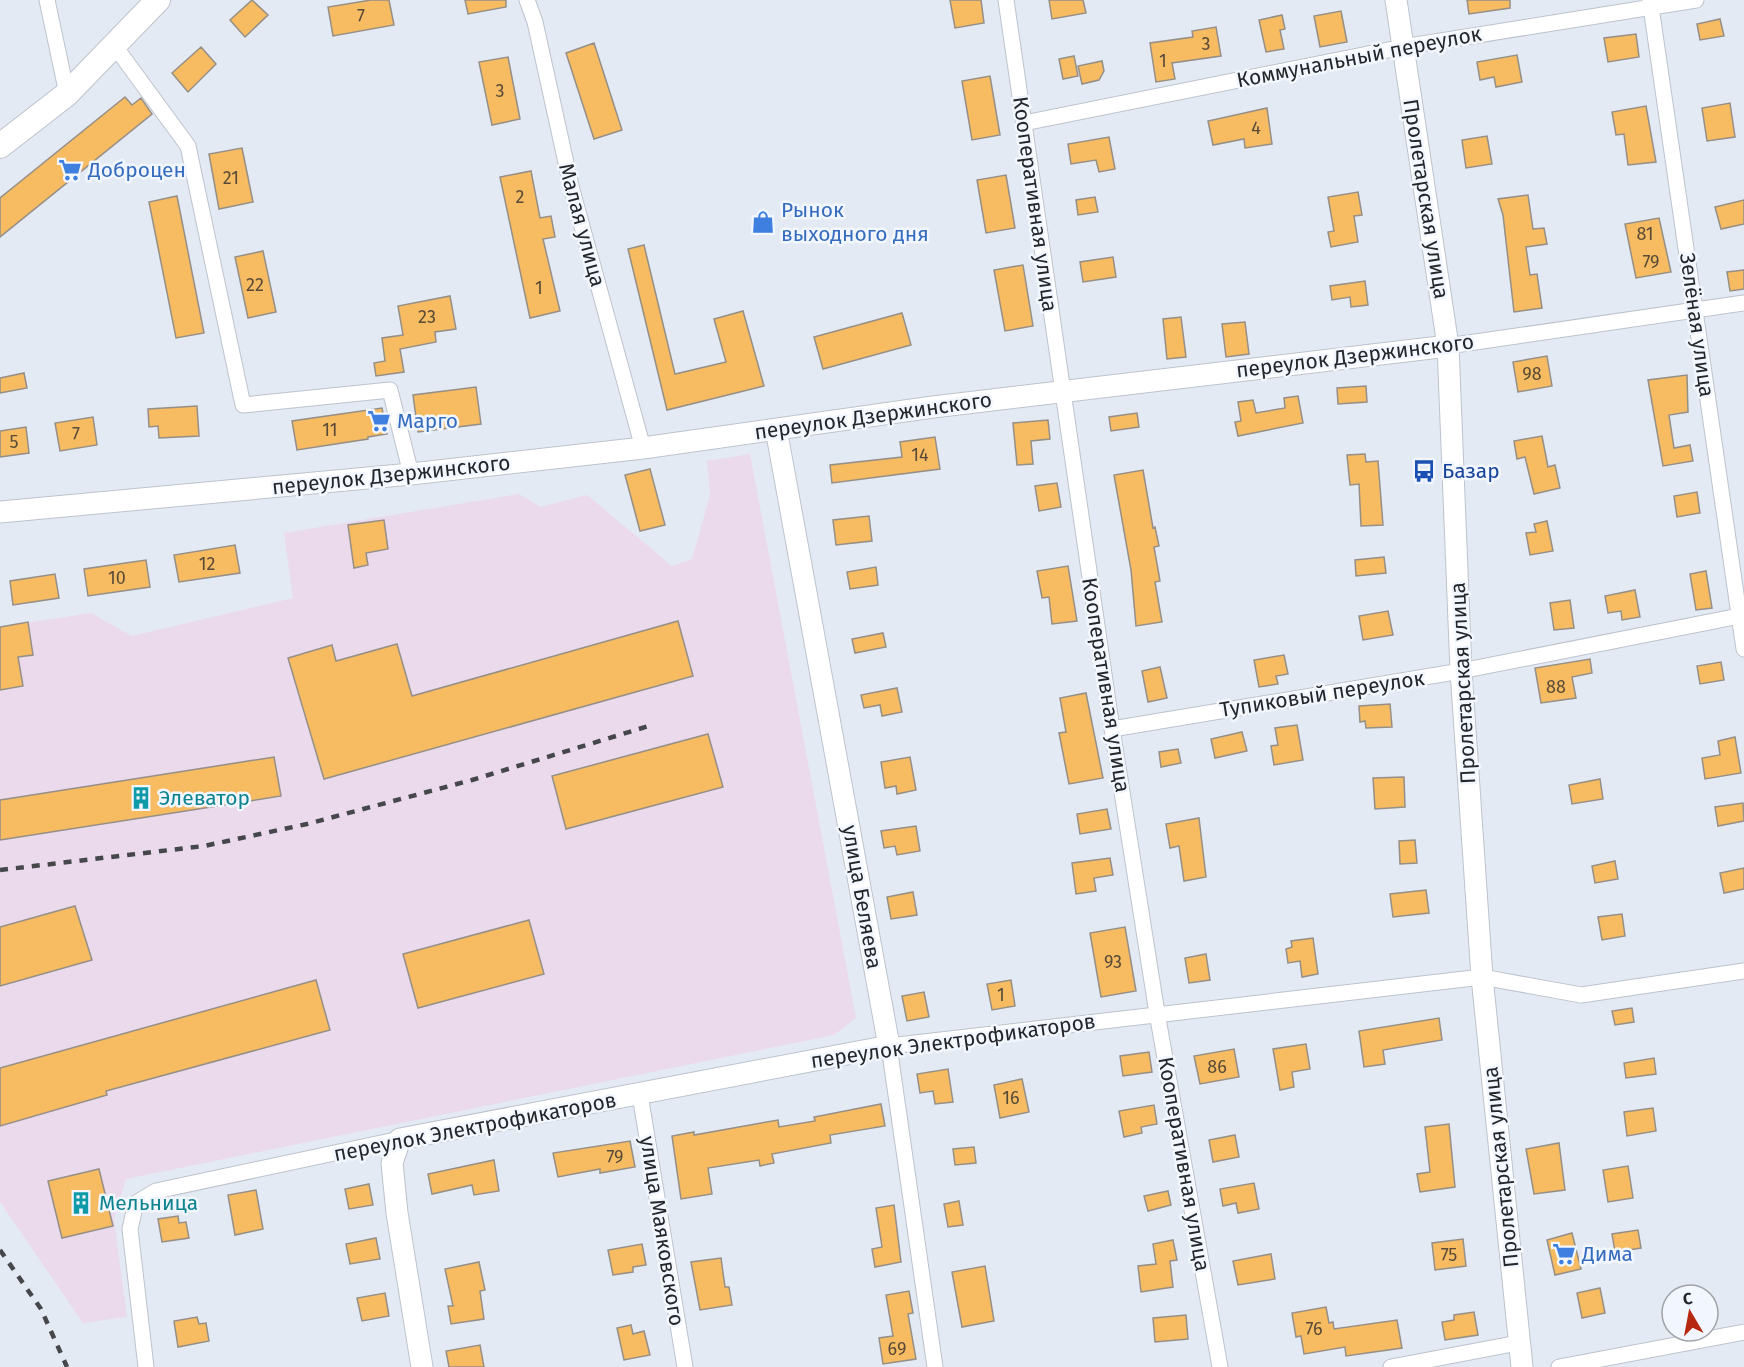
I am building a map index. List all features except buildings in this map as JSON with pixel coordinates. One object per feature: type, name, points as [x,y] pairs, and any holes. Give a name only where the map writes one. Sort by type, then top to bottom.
[{"type":"main road","points":[[0,146],[67,94],[158,0]]},
{"type":"street","points":[[47,0],[67,94]]},
{"type":"street","name":"Малая улица","points":[[527,0],[572,190],[643,448]]},
{"type":"street","name":"Кооперативная улица","points":[[1006,0],[1112,729],[1157,1013],[1220,1367]]},
{"type":"street","name":"Пролетарская улица","points":[[1396,0],[1448,346],[1461,671],[1482,977],[1522,1367]]},
{"type":"street","name":"Коммунальный переулок","points":[[1024,123],[1403,47],[1651,4],[1696,0]]},
{"type":"street","name":"Зелёная улица","points":[[1651,4],[1741,615],[1744,649]]},
{"type":"street","points":[[114,45],[188,146],[243,405],[390,390],[411,474]]},
{"type":"street","name":"переулок Дзержинского","points":[[0,512],[411,474],[643,448],[1062,391],[1448,346],[1744,303]]},
{"type":"street","name":"улица Беляева","points":[[776,429],[889,1046],[935,1367]]},
{"type":"street","name":"Тупиковый переулок","points":[[1112,729],[1461,671],[1741,615]]},
{"type":"street","name":"переулок Электрофикаторов","points":[[146,1367],[130,1229],[136,1203],[156,1191],[400,1139],[889,1046],[1157,1013],[1482,977],[1581,995],[1744,971]]},
{"type":"street","name":"улица Маяковского","points":[[640,1095],[685,1367]]},
{"type":"street","points":[[400,1139],[393,1163],[397,1213],[422,1367]]},
{"type":"street","points":[[1559,1367],[1744,1332]]},
{"type":"street","points":[[1391,1367],[1518,1343]]},
{"type":"shaded area","points":[[750,454],[856,1018],[834,1035],[126,1179],[114,1219],[127,1317],[83,1323],[0,1202],[0,627],[91,613],[132,636],[293,598],[284,533],[519,494],[540,507],[587,495],[672,566],[692,559],[710,495],[707,461]]},
{"type":"railway","points":[[0,870],[204,846],[307,824],[472,780],[652,725]]},
{"type":"railway","points":[[0,1250],[41,1309],[67,1367]]},
{"type":"place","name":"Доброцен","points":[[70,170]]},
{"type":"place","name":"Рынок выходного дня","points":[[763,222]]},
{"type":"place","name":"Марго","points":[[379,421]]},
{"type":"place","name":"Базар","points":[[1424,471]]},
{"type":"place","name":"Элеватор","points":[[141,798]]},
{"type":"place","name":"Мельница","points":[[81,1203]]},
{"type":"place","name":"Дима","points":[[1564,1254]]}]
